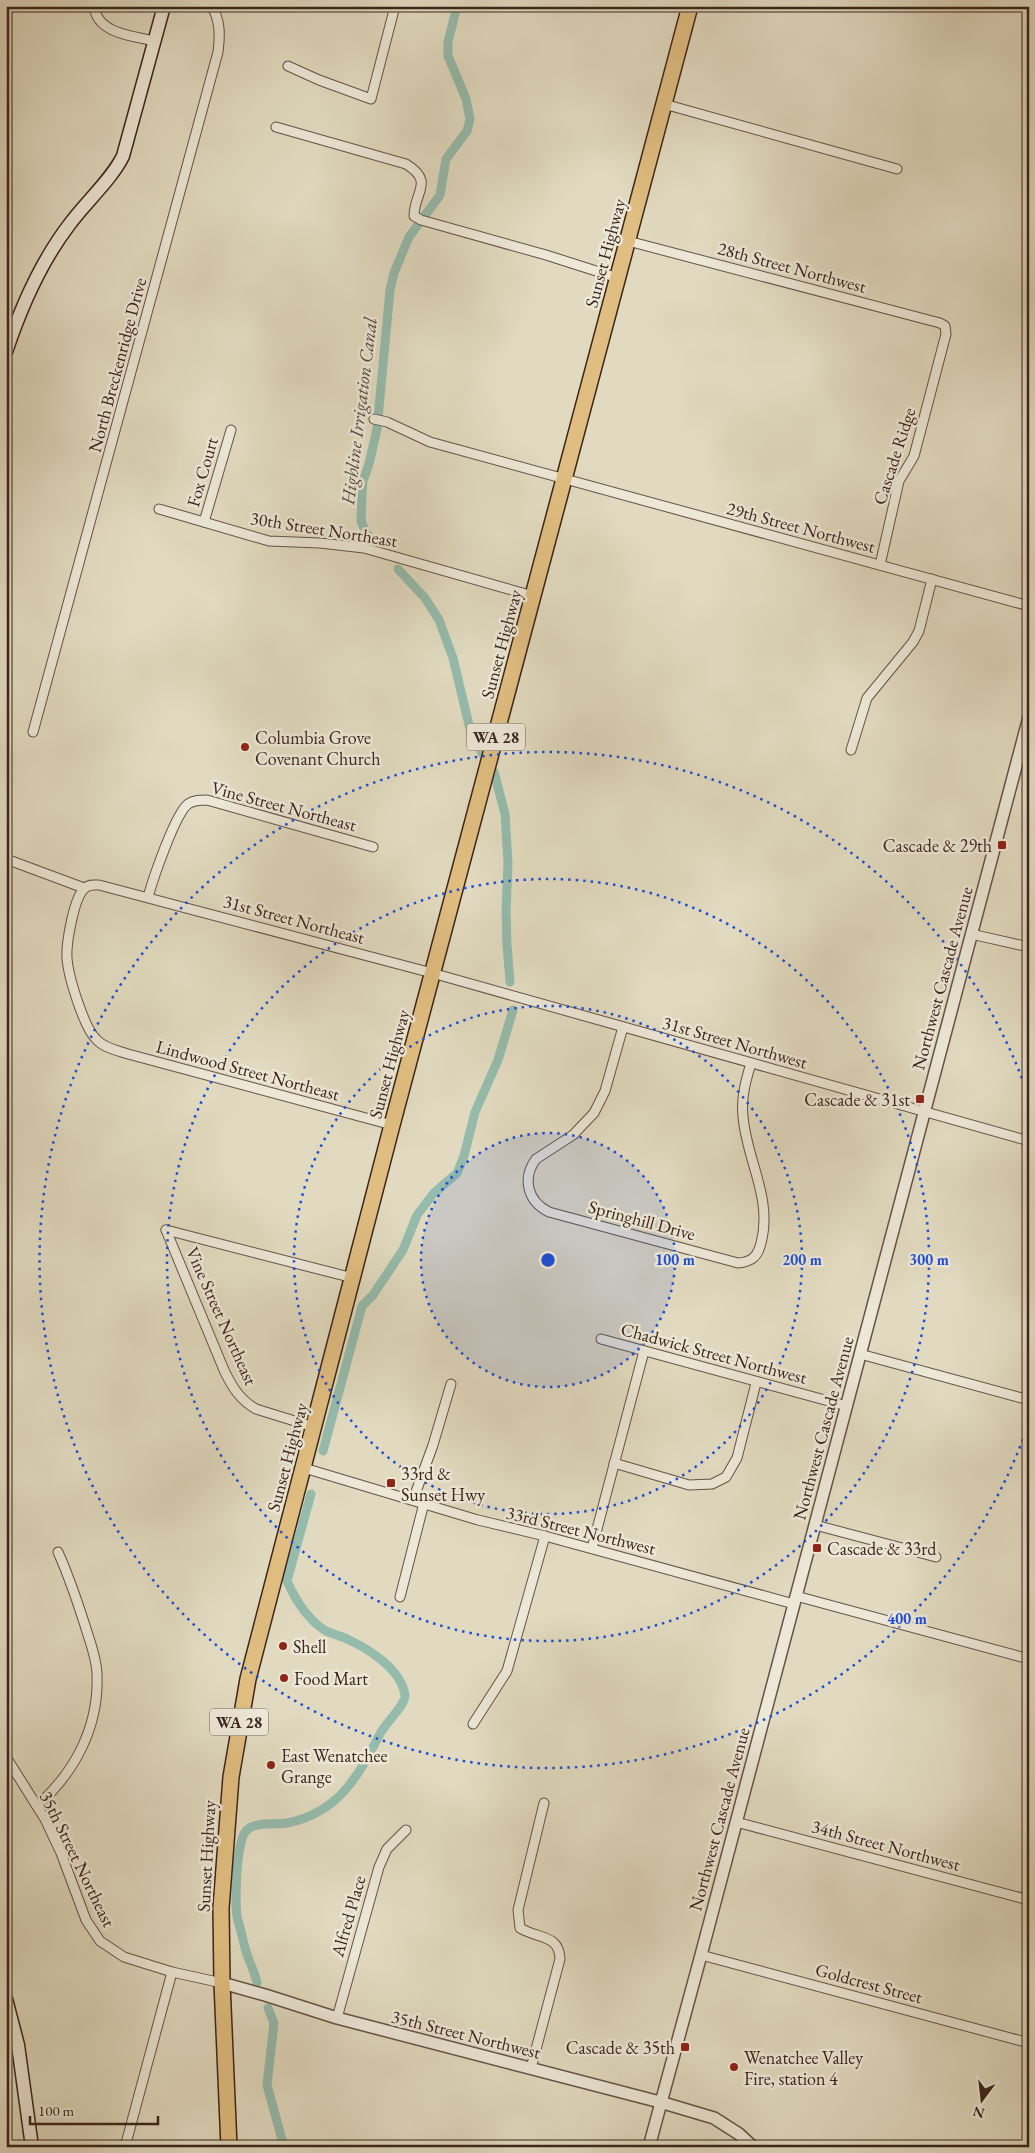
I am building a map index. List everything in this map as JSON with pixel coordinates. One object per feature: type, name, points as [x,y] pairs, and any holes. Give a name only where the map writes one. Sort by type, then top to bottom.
[{"type":"highway","name":"Sunset Highway","points":[[229,2147],[222,1983],[221,1908],[230,1777],[248,1679],[432,973],[690,6]]},
{"type":"main road","points":[[6,352],[24,302],[51,252],[67,227],[120,164],[126,150],[164,6]]},
{"type":"main road","points":[[6,1999],[18,2045],[32,2147]]},
{"type":"street","points":[[94,6],[96,16],[101,24],[111,30],[155,41]]},
{"type":"street","name":"North Breckenridge Drive","points":[[33,732],[218,52],[220,38],[218,24],[211,6]]},
{"type":"street","points":[[288,66],[319,80],[371,99],[395,6]]},
{"type":"street","points":[[664,104],[897,169]]},
{"type":"street","points":[[276,127],[406,164],[417,170],[422,181],[421,194],[414,208],[414,216],[421,220],[618,278]]},
{"type":"street","name":"28th Street Northwest","points":[[628,241],[940,323],[946,329]]},
{"type":"street","name":"Cascade Ridge","points":[[880,565],[899,481],[914,456],[946,329]]},
{"type":"street","name":"29th Street Northwest","points":[[374,419],[387,422],[430,442],[1029,606]]},
{"type":"street","name":"Fox Court","points":[[204,522],[231,430]]},
{"type":"street","name":"30th Street Northeast","points":[[158,510],[269,541],[320,543],[364,548],[533,596]]},
{"type":"street","points":[[851,750],[867,698],[914,642],[919,630],[932,579]]},
{"type":"street","name":"Northwest Cascade Avenue","points":[[648,2147],[701,1955],[1029,717]]},
{"type":"street","name":"Vine Street Northeast","points":[[148,897],[179,816],[190,802],[198,800],[207,800],[373,848]]},
{"type":"street","points":[[6,859],[84,888],[90,885],[99,885],[148,897]]},
{"type":"street","name":"Lindwood Street Northeast","points":[[84,888],[78,897],[66,956],[86,1025],[97,1041],[128,1054],[392,1126]]},
{"type":"street","name":"31st Street Northeast","points":[[148,897],[432,973]]},
{"type":"street","points":[[971,934],[1029,947]]},
{"type":"street","name":"31st Street Northwest","points":[[432,973],[1029,1141]]},
{"type":"street","name":"Springhill Drive","points":[[623,1027],[602,1100],[584,1125],[536,1159],[532,1164],[527,1180],[530,1195],[538,1205],[549,1212],[738,1263],[752,1260],[757,1255],[766,1218],[763,1196],[742,1114],[745,1086],[751,1063]]},
{"type":"street","name":"Vine Street Northeast","points":[[314,1427],[256,1409],[248,1405],[235,1391],[224,1370],[166,1230],[352,1278]]},
{"type":"street","name":"Chadwick Street Northwest","points":[[601,1339],[756,1383],[847,1406]]},
{"type":"street","points":[[592,1548],[644,1351]]},
{"type":"street","points":[[860,1354],[1029,1400]]},
{"type":"street","points":[[614,1464],[689,1485],[712,1484],[726,1477],[737,1458],[756,1383]]},
{"type":"street","points":[[413,1500],[433,1445],[451,1384]]},
{"type":"street","name":"33rd Street Northwest","points":[[304,1468],[478,1520],[1029,1659]]},
{"type":"street","points":[[400,1597],[424,1504]]},
{"type":"street","points":[[815,1524],[936,1557]]},
{"type":"street","points":[[473,1724],[507,1671],[545,1536]]},
{"type":"street","points":[[37,1806],[60,1784],[74,1766],[86,1738],[96,1704],[97,1674],[92,1649],[76,1594],[58,1552]]},
{"type":"street","name":"35th Street Northeast","points":[[6,1757],[37,1806],[61,1853],[86,1920],[100,1941],[124,1957],[172,1972],[222,1983]]},
{"type":"street","points":[[531,2068],[560,1959],[559,1949],[554,1941],[530,1934],[520,1928],[518,1918],[518,1910],[544,1803]]},
{"type":"street","name":"34th Street Northwest","points":[[736,1822],[1029,1900]]},
{"type":"street","name":"Alfred Place","points":[[337,2018],[379,1867],[387,1849],[406,1830]]},
{"type":"street","name":"Goldcrest Street","points":[[701,1955],[1029,2043]]},
{"type":"street","points":[[125,2147],[172,1972]]},
{"type":"street","name":"35th Street Northwest","points":[[222,1983],[337,2018],[660,2102],[714,2118],[739,2134],[753,2147]]},
{"type":"waterway","name":"Highline Irrigation Canal","points":[[375,543],[366,533],[361,521],[362,494],[363,481],[377,429],[390,290],[394,273],[409,237],[440,195],[446,159],[467,131],[470,119],[466,99],[448,56],[448,42],[457,6]]},
{"type":"waterway","name":"Highline Irrigation Canal","points":[[398,569],[425,598],[439,620],[453,658],[469,725],[482,753]]},
{"type":"waterway","name":"Highline Irrigation Canal","points":[[494,772],[505,814],[508,863],[507,945],[510,982]]},
{"type":"waterway","name":"Highline Irrigation Canal","points":[[323,1451],[362,1306],[373,1295],[403,1250],[417,1215],[434,1193],[457,1173],[464,1156],[475,1112],[498,1060],[513,1010]]},
{"type":"waterway","name":"Highline Irrigation Canal","points":[[257,1983],[244,1946],[237,1913],[238,1859],[243,1836],[247,1830],[256,1825],[287,1823],[305,1818],[334,1801],[355,1777],[381,1732],[399,1708],[405,1695],[397,1677],[383,1661],[356,1643],[326,1631],[313,1621],[298,1602],[287,1581],[311,1494]]},
{"type":"waterway","name":"Highline Irrigation Canal","points":[[268,2008],[274,2023],[267,2085],[284,2147]]},
{"type":"place","name":"Columbia Grove Covenant Church","points":[[245,747]]},
{"type":"place","name":"Cascade & 29th","points":[[1002,845]]},
{"type":"place","name":"Cascade & 31st","points":[[920,1099]]},
{"type":"place","name":"33rd & Sunset Hwy","points":[[391,1483]]},
{"type":"place","name":"Cascade & 33rd","points":[[817,1548]]},
{"type":"place","name":"Shell","points":[[283,1646]]},
{"type":"place","name":"Food Mart","points":[[284,1678]]},
{"type":"place","name":"East Wenatchee Grange","points":[[271,1765]]},
{"type":"place","name":"Cascade & 35th","points":[[685,2047]]},
{"type":"place","name":"Wenatchee Valley Fire, station 4","points":[[734,2067]]}]
